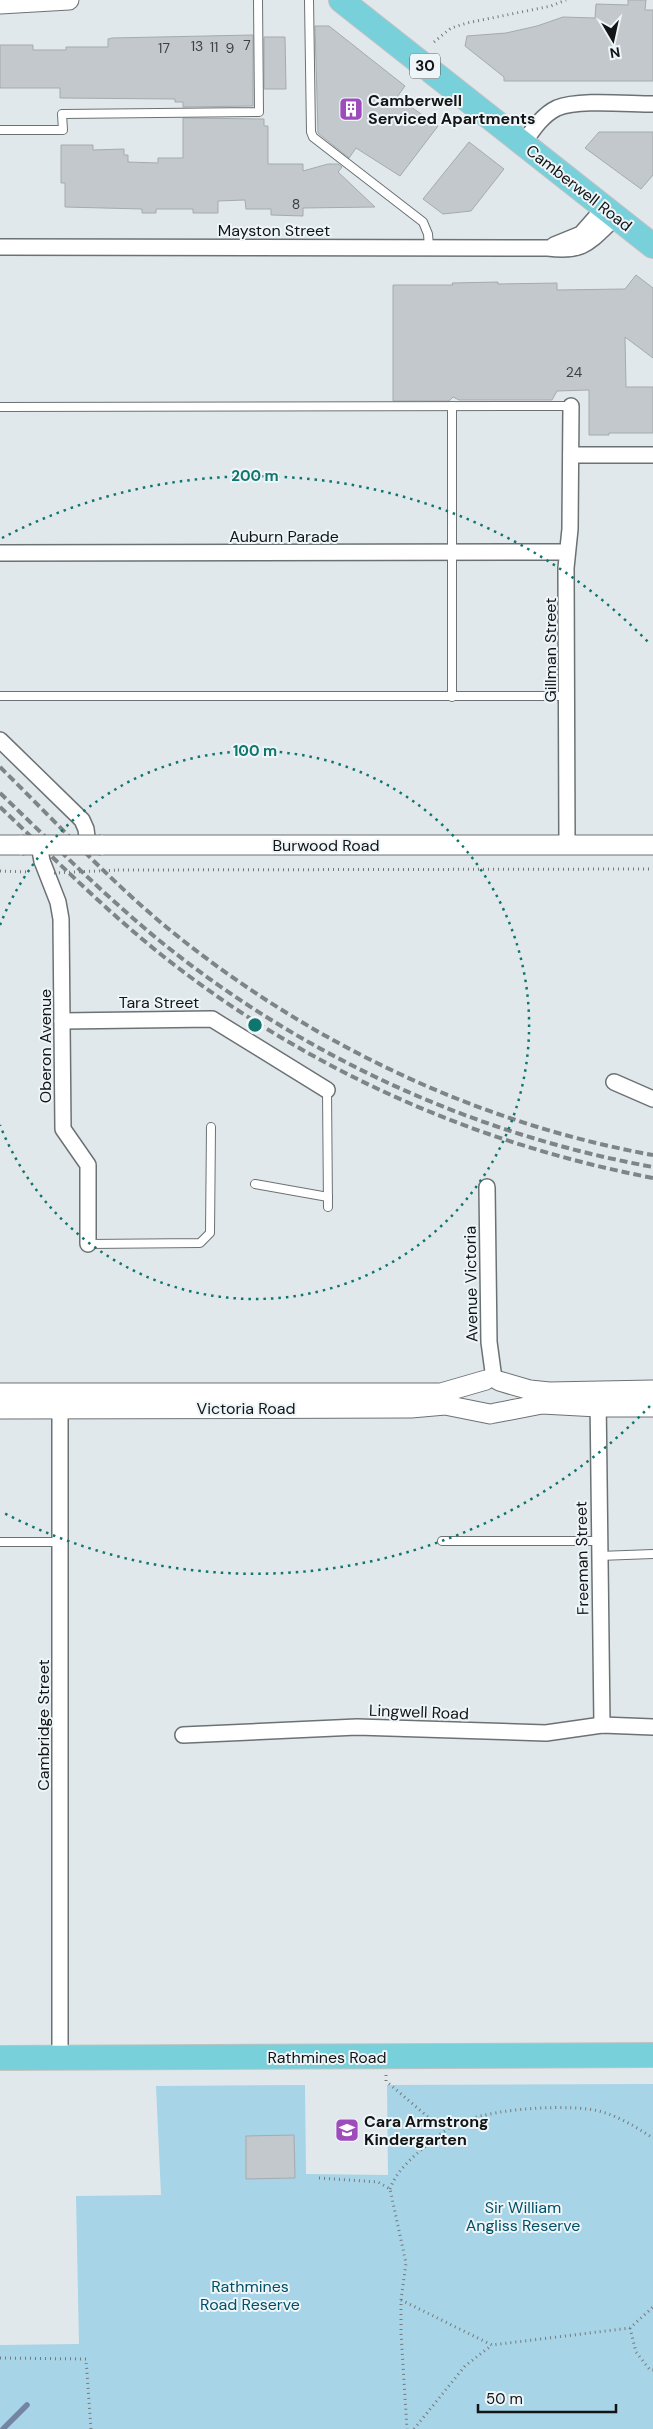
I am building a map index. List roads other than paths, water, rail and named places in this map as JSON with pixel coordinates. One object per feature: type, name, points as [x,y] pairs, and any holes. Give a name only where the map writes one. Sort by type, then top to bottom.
[{"type":"main road","name":"Camberwell Road","points":[[341,0],[653,246]]},
{"type":"main road","name":"Rathmines Road","points":[[0,2058],[653,2055]]},
{"type":"street","points":[[0,4],[69,0]]},
{"type":"street","points":[[523,144],[544,117],[562,106],[582,104],[653,104]]},
{"type":"street","name":"Mayston Street","points":[[0,247],[548,248],[581,234],[610,213]]},
{"type":"street","name":"Gillman Street","points":[[567,845],[568,552],[571,406]]},
{"type":"street","points":[[571,455],[653,455]]},
{"type":"street","name":"Auburn Parade","points":[[0,553],[452,554],[568,552]]},
{"type":"street","points":[[0,740],[78,815],[85,824],[92,841]]},
{"type":"street","name":"Burwood Road","points":[[0,845],[34,850],[92,841],[653,844]]},
{"type":"street","name":"Oberon Avenue","points":[[34,850],[58,902],[61,920],[63,1129],[88,1165],[88,1244]]},
{"type":"street","name":"Tara Street","points":[[62,1021],[212,1019],[327,1090]]},
{"type":"street","points":[[614,1082],[653,1098]]},
{"type":"street","name":"Avenue Victoria","points":[[487,1187],[489,1342],[493,1380]]},
{"type":"street","points":[[493,1380],[508,1391],[509,1400],[504,1409],[493,1413],[478,1407],[475,1398],[479,1385],[493,1380]]},
{"type":"street","name":"Victoria Road","points":[[327,1400],[441,1392],[493,1380],[525,1388],[653,1407]]},
{"type":"street","name":"Victoria Road","points":[[0,1409],[60,1401],[327,1400],[445,1405],[493,1413],[542,1404],[653,1390]]},
{"type":"street","name":"Victoria Road","points":[[0,1393],[60,1401]]},
{"type":"street","name":"Freeman Street","points":[[598,1398],[602,1725]]},
{"type":"street","name":"Cambridge Street","points":[[60,1401],[60,2058]]},
{"type":"street","name":"Lingwell Road","points":[[183,1735],[356,1727],[546,1734],[602,1725],[653,1726]]},
{"type":"lane","points":[[0,130],[62,130],[62,114],[259,112],[258,0]]},
{"type":"lane","points":[[309,0],[311,132],[313,137],[423,222],[428,234],[429,247]]},
{"type":"lane","points":[[452,406],[452,697]]},
{"type":"lane","points":[[0,407],[571,406]]},
{"type":"lane","points":[[0,696],[568,696]]},
{"type":"lane","points":[[327,1090],[328,1207]]},
{"type":"lane","points":[[88,1244],[200,1243],[210,1233],[211,1127]]},
{"type":"lane","points":[[255,1184],[328,1197]]},
{"type":"lane","points":[[442,1541],[599,1541]]},
{"type":"lane","points":[[0,1542],[60,1542]]},
{"type":"lane","points":[[599,1556],[653,1554]]},
{"type":"waterway","points":[[3,2429],[27,2405]]},
{"type":"railway","points":[[0,767],[101,868],[143,907],[219,968],[275,1006],[334,1041],[395,1072],[457,1099],[521,1122],[587,1141],[653,1155]]},
{"type":"railway","points":[[0,793],[96,885],[155,937],[210,979],[268,1018],[327,1052],[389,1084],[453,1111],[519,1134],[585,1152],[653,1167]]},
{"type":"railway","points":[[0,807],[124,924],[168,960],[222,1000],[279,1036],[337,1069],[397,1098],[459,1123],[523,1145],[587,1163],[653,1178]]},
{"type":"place","name":"Camberwell Serviced Apartments","points":[[351,109]]},
{"type":"place","name":"Cara Armstrong Kindergarten","points":[[347,2130]]},
{"type":"park label","name":"Sir William Angliss Reserve","points":[[523,2216]]},
{"type":"park label","name":"Rathmines Road Reserve","points":[[250,2295]]}]
